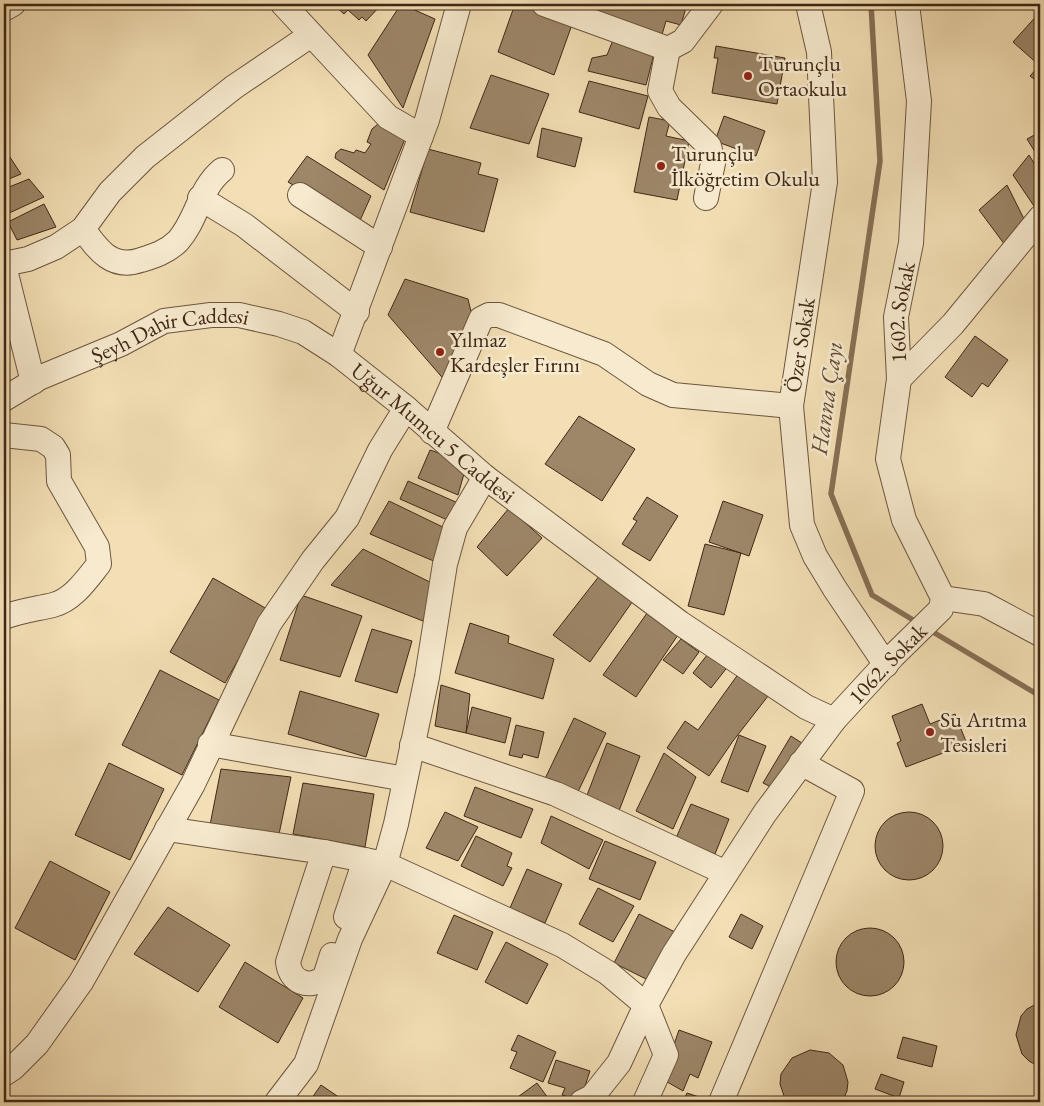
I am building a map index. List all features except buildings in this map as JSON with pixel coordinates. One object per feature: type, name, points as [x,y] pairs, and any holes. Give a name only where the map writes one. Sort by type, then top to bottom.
[{"type":"street","points":[[4,9],[13,4]]},
{"type":"street","points":[[283,4],[388,117],[421,136]]},
{"type":"street","points":[[544,4],[567,8],[668,49]]},
{"type":"street","points":[[668,49],[683,41],[710,4]]},
{"type":"street","name":"Özer Sokak","points":[[808,4],[818,52],[825,182],[791,406],[802,525],[808,542],[825,572],[889,660]]},
{"type":"street","name":"1602. Sokak","points":[[907,4],[919,101],[911,243],[896,317],[899,379],[888,459],[904,520],[942,604]]},
{"type":"street","name":"Uğur Mumcu 5 Caddesi","points":[[454,6],[421,136],[357,312],[339,355],[406,408],[485,477],[680,623],[806,707],[834,720]]},
{"type":"street","points":[[16,389],[4,265],[28,259],[50,250],[83,229],[110,192],[145,157],[234,87],[311,35]]},
{"type":"street","points":[[668,49],[660,92],[669,107],[709,146],[714,163],[706,198]]},
{"type":"street","points":[[83,229],[96,247],[110,260],[132,263],[163,252],[178,241],[200,198],[215,175],[222,170]]},
{"type":"street","points":[[300,195],[380,247]]},
{"type":"street","points":[[200,198],[244,225],[357,312]]},
{"type":"street","points":[[899,379],[953,324],[1040,218]]},
{"type":"street","name":"Şeyh Dahir Caddesi","points":[[16,389],[121,344],[164,321],[210,316],[239,316],[279,324],[303,332],[339,355]]},
{"type":"street","points":[[432,432],[469,343],[482,319],[489,316],[499,316],[604,354],[648,384],[673,395],[791,406]]},
{"type":"street","points":[[4,1074],[13,1068],[37,1044],[81,982],[193,784],[210,744],[270,624],[313,560],[347,518],[380,450],[406,408]]},
{"type":"street","points":[[4,435],[40,439],[53,448],[58,455],[59,480],[97,547],[99,564],[86,582],[55,604],[22,610],[4,616]]},
{"type":"street","points":[[277,1102],[306,1064],[405,779],[427,677],[444,564],[455,528],[485,477]]},
{"type":"street","points":[[942,604],[984,604],[1040,634]]},
{"type":"street","name":"1062. Sokak","points":[[582,1102],[592,1097],[619,1063],[646,1005],[674,954],[765,813],[801,763],[834,720],[942,604]]},
{"type":"street","points":[[210,744],[405,779]]},
{"type":"street","points":[[412,745],[556,794],[726,873]]},
{"type":"street","points":[[721,1102],[852,792],[801,763]]},
{"type":"street","points":[[167,829],[324,852],[375,862],[562,946],[608,973],[646,1005],[666,1055],[645,1102]]},
{"type":"street","points":[[324,852],[288,962],[291,975],[302,983],[314,984],[324,977],[375,862]]},
{"type":"waterway","name":"Hanna Çayı","points":[[871,4],[880,161],[831,494],[872,595],[918,623]]},
{"type":"waterway","name":"Hanna Çayı","points":[[928,629],[1040,696]]},
{"type":"place","name":"Turunçlu Ortaokulu","points":[[748,76]]},
{"type":"place","name":"Turunçlu İlköğretim Okulu","points":[[661,166]]},
{"type":"place","name":"Yılmaz Kardeşler Fırını","points":[[440,352]]},
{"type":"place","name":"Su Arıtma Tesisleri","points":[[930,732]]}]
